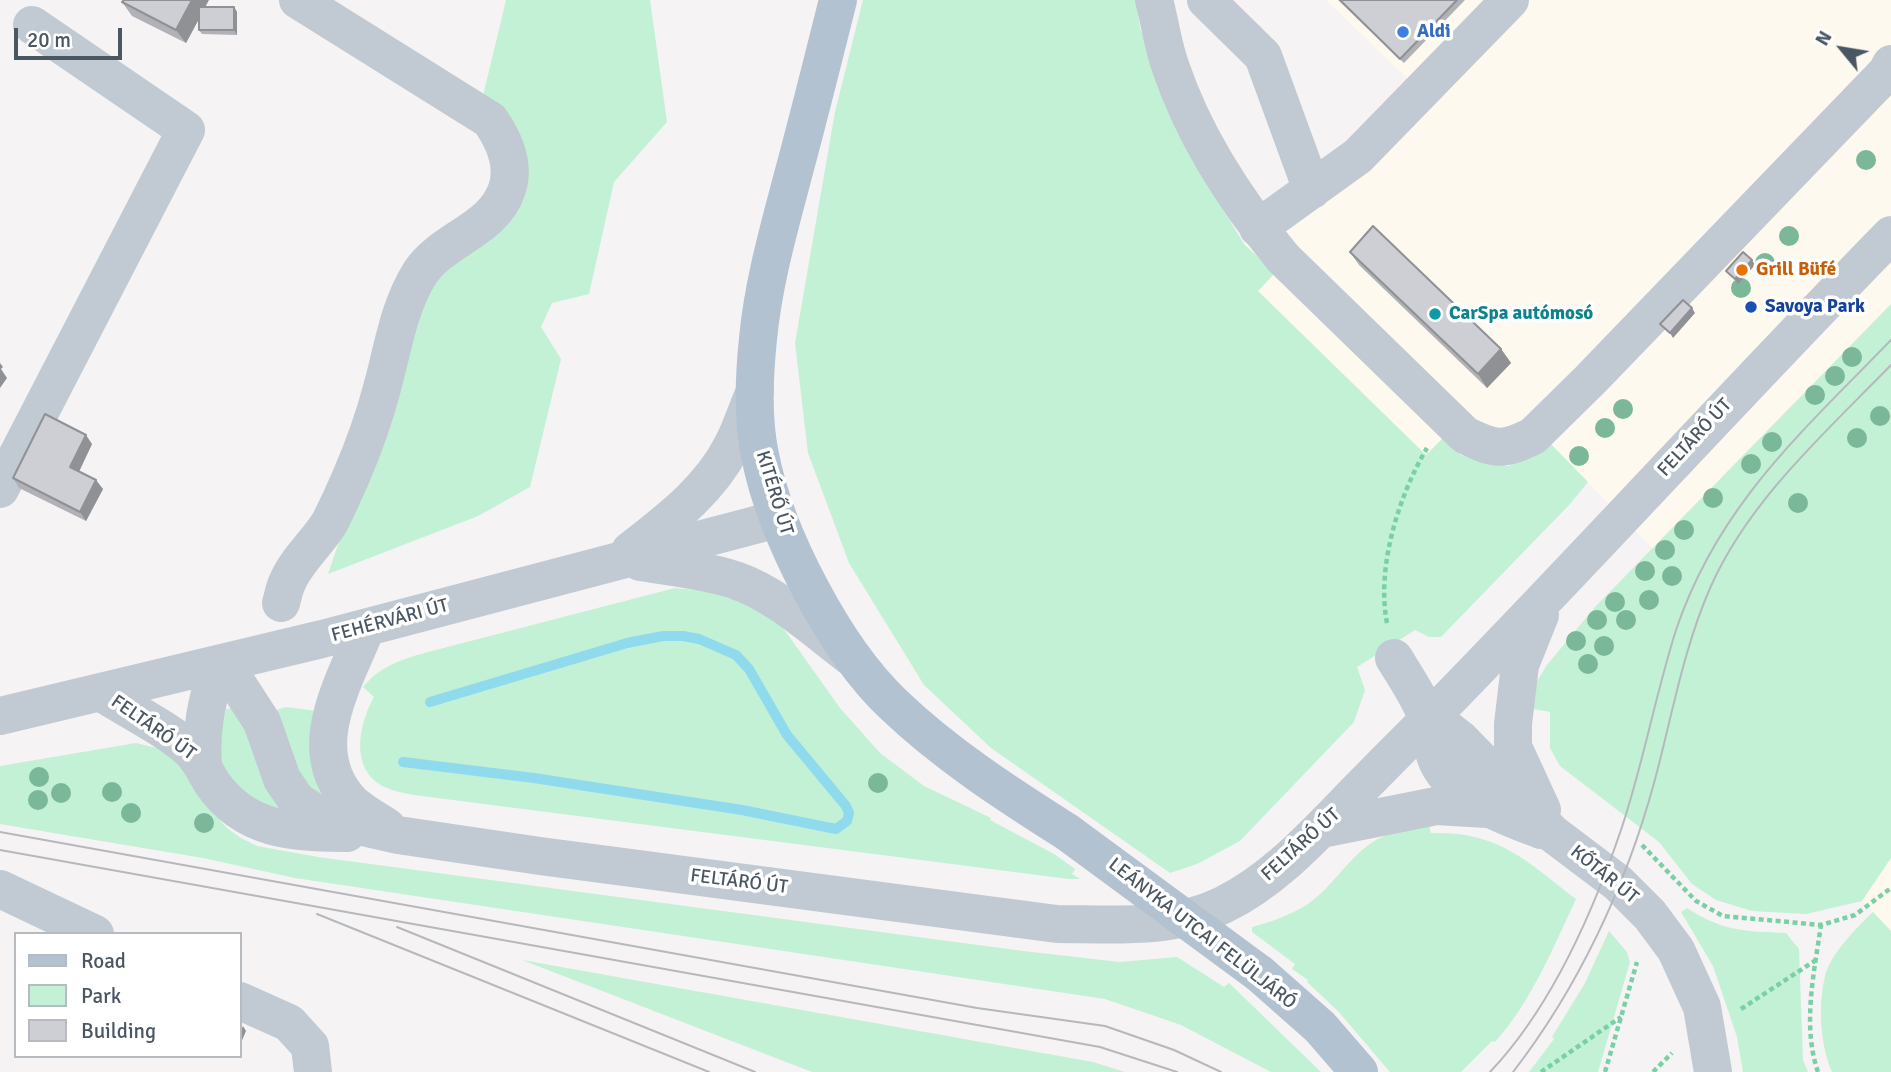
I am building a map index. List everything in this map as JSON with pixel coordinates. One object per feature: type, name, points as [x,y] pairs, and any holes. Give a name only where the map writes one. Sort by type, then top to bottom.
[{"type":"main road","name":"KITÉRŐ ÚT","points":[[838,0],[770,264],[758,338],[755,391],[760,455],[778,519],[803,575],[852,658],[891,703],[937,744],[1068,832]]},
{"type":"main road","name":"LEÁNYKA UTCAI FELÜLJÁRÓ","points":[[1068,832],[1260,974],[1320,1027],[1359,1072]]},
{"type":"street","points":[[281,603],[288,581],[330,522],[350,478],[372,422],[401,314],[411,290],[422,271],[438,253],[467,235],[497,208],[507,193],[510,177],[510,163],[503,143],[490,120],[298,0]]},
{"type":"street","points":[[1154,0],[1171,68],[1209,156],[1258,228],[1283,258],[1465,435],[1488,446],[1511,446],[1533,436],[1890,67]]},
{"type":"street","points":[[1206,0],[1263,56],[1312,190]]},
{"type":"street","points":[[1258,228],[1358,156],[1510,0]]},
{"type":"street","points":[[0,489],[186,130],[32,25]]},
{"type":"street","name":"FELTÁRÓ ÚT","points":[[203,764],[201,737],[204,712],[217,665],[251,702],[262,722],[282,779],[297,801],[323,818],[398,835],[568,860],[1057,924],[1138,925],[1181,919],[1222,906],[1270,876],[1321,829],[1546,600],[1681,452],[1891,235]]},
{"type":"street","points":[[620,559],[688,504],[714,474],[732,447],[755,391]]},
{"type":"street","name":"FEHÉRVÁRI ÚT","points":[[0,716],[366,628],[778,519]]},
{"type":"street","points":[[620,559],[703,571],[737,581],[770,597],[852,658]]},
{"type":"street","name":"KŐTÁR ÚT","points":[[1546,600],[1520,665],[1513,747],[1553,835]]},
{"type":"street","name":"FELTÁRÓ ÚT","points":[[366,628],[327,730],[328,762],[337,784],[353,804],[398,835]]},
{"type":"street","points":[[1394,658],[1427,720]]},
{"type":"street","name":"FELTÁRÓ ÚT","points":[[102,693],[191,750],[203,764],[212,783],[234,807],[258,822],[292,832],[398,835]]},
{"type":"street","name":"KŐTÁR ÚT","points":[[1427,720],[1431,745],[1438,764],[1453,782],[1487,809],[1553,835]]},
{"type":"street","name":"KŐTÁR ÚT","points":[[1427,720],[1447,729],[1461,740],[1553,835],[1626,890],[1650,915],[1676,950],[1702,1007],[1713,1072]]},
{"type":"street","name":"KŐTÁR ÚT","points":[[1321,829],[1436,806],[1487,809]]},
{"type":"street","points":[[0,889],[91,932]]},
{"type":"street","points":[[242,1002],[289,1023],[310,1046],[313,1072]]},
{"type":"path","points":[[1394,658],[1384,610],[1389,542],[1411,475],[1446,416]]},
{"type":"path","points":[[1643,845],[1696,901],[1723,916],[1821,925],[1855,915],[1891,888]]},
{"type":"path","points":[[1818,1072],[1813,1058],[1810,1027],[1821,925]]},
{"type":"path","points":[[1605,1072],[1637,962],[1634,953]]},
{"type":"path","points":[[1541,1072],[1621,1017]]},
{"type":"shaded area","name":"Savoya Park","points":[[1326,0],[1891,0],[1891,304],[1653,549],[1548,442],[1508,466],[1461,455],[1426,455],[1258,291],[1244,244],[1413,84]]},
{"type":"shaded area","points":[[1891,858],[1891,931],[1862,900]]},
{"type":"green space","points":[[506,0],[650,0],[667,122],[614,182],[589,294],[552,303],[541,327],[561,359],[530,487],[478,516],[328,574],[428,283],[517,190],[482,100]]},
{"type":"green space","points":[[863,0],[1136,0],[1140,28],[1186,148],[1244,244],[1275,273],[1258,291],[1426,455],[1443,438],[1461,455],[1508,466],[1548,441],[1588,482],[1441,637],[1429,637],[1415,630],[1357,667],[1365,690],[1354,722],[1240,841],[1197,864],[1170,873],[991,748],[924,685],[849,563],[808,453],[795,343],[835,112]]},
{"type":"green space","points":[[1891,304],[1891,858],[1862,901],[1806,914],[1752,911],[1716,900],[1692,884],[1659,842],[1560,766],[1550,748],[1550,712],[1528,708],[1532,689],[1547,665],[1595,607]]},
{"type":"green space","points":[[675,588],[726,593],[781,625],[840,708],[880,753],[924,786],[991,818],[990,820],[1054,854],[1075,869],[1072,874],[1080,879],[414,795],[387,788],[375,781],[367,771],[362,760],[361,734],[374,697],[363,687],[386,668],[422,654]]},
{"type":"green space","points":[[286,707],[317,711],[324,802],[300,777],[273,711]]},
{"type":"green space","points":[[226,709],[237,711],[290,814],[263,814],[223,769],[218,742]]},
{"type":"green space","points":[[136,743],[165,750],[177,758],[210,809],[227,828],[257,846],[318,857],[1023,951],[1120,962],[1177,957],[1224,987],[1229,983],[1321,1072],[1271,1072],[1181,1025],[1105,999],[295,878],[203,858],[0,824],[0,766]]},
{"type":"green space","points":[[1428,822],[1431,833],[1475,837],[1510,851],[1526,860],[1576,899],[1530,992],[1495,1042],[1492,1041],[1461,1072],[1390,1072],[1338,1011],[1307,982],[1308,980],[1292,969],[1295,964],[1252,932],[1252,927],[1281,918],[1308,904],[1371,843],[1391,833]]},
{"type":"green space","points":[[1687,908],[1712,922],[1735,929],[1786,933],[1799,949],[1803,1060],[1808,1072],[1743,1072],[1737,1037],[1713,966],[1681,912]]},
{"type":"green space","points":[[1873,912],[1891,931],[1891,1072],[1832,1072],[1821,1025],[1825,976],[1838,950]]},
{"type":"green space","points":[[1609,931],[1627,952],[1630,962],[1598,1072],[1529,1072],[1554,1039],[1552,1037],[1585,983]]},
{"type":"green space","points":[[522,960],[1093,1062],[1125,1072],[812,1072]]},
{"type":"building","points":[[192,0],[176,30],[122,2]]},
{"type":"building","name":"Aldi","points":[[1340,0],[1457,0],[1400,59]]},
{"type":"building","points":[[199,7],[234,7],[234,30],[199,30]]},
{"type":"building","name":"CarSpa autómosó","points":[[1373,226],[1501,349],[1478,374],[1350,252]]},
{"type":"building","points":[[1743,252],[1752,260],[1735,279],[1726,271]]},
{"type":"building","points":[[1683,300],[1692,308],[1670,333],[1660,324]]},
{"type":"building","points":[[45,414],[86,435],[70,467],[96,480],[80,512],[13,478]]},
{"type":"waterway","points":[[403,762],[534,778],[742,810],[836,829],[847,821],[849,813],[846,806],[787,735],[749,669],[736,655],[699,639],[663,636],[627,643],[430,702]]},
{"type":"tram line","points":[[1490,1072],[1532,1019],[1568,958],[1597,894],[1629,805],[1676,630],[1694,585],[1715,545],[1739,508],[1795,439],[1891,340]]},
{"type":"tram line","points":[[1513,1072],[1559,1006],[1614,898],[1643,822],[1693,634],[1711,586],[1727,554],[1746,524],[1791,468],[1891,365]]},
{"type":"tram line","points":[[0,832],[977,1008],[1105,1026],[1174,1050],[1221,1072]]},
{"type":"tram line","points":[[0,850],[1100,1047],[1177,1072]]},
{"type":"tram line","points":[[317,914],[709,1072]]},
{"type":"tram line","points":[[397,927],[755,1072]]},
{"type":"place","name":"Aldi","points":[[1403,32]]},
{"type":"place","name":"Grill Büfé","points":[[1742,270]]},
{"type":"place","name":"Savoya Park","points":[[1751,307]]},
{"type":"place","name":"CarSpa autómosó","points":[[1435,314]]}]
